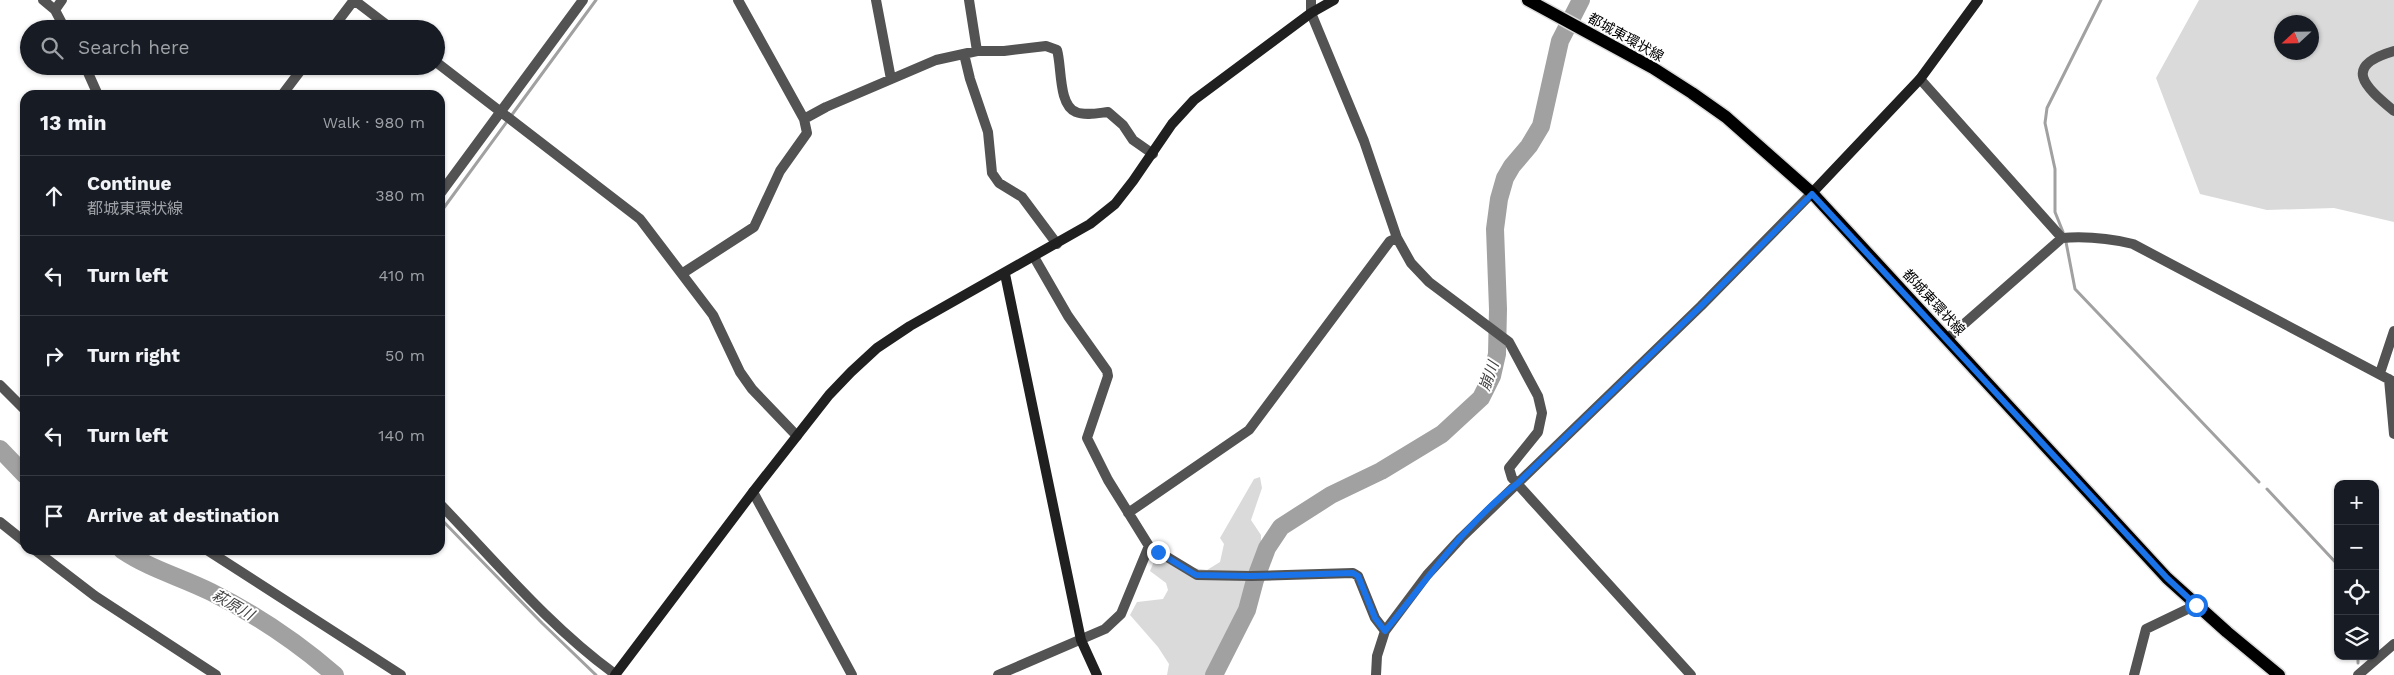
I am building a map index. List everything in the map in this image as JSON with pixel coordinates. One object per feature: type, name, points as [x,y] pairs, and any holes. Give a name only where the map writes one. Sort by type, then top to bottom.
[{"type":"main road","name":"都城東環状線","points":[[1528,0],[1653,68],[1706,102],[1726,117],[1812,194],[1948,338],[2167,578],[2279,675]]},
{"type":"street","points":[[43,0],[55,10],[60,20]]},
{"type":"street","points":[[55,10],[62,0]]},
{"type":"street","points":[[339,20],[354,0],[380,20]]},
{"type":"street","points":[[445,187],[584,0]]},
{"type":"street","points":[[683,273],[754,227],[780,171],[806,133],[804,119],[738,0]]},
{"type":"street","points":[[876,0],[891,79]]},
{"type":"street","points":[[969,0],[977,51]]},
{"type":"street","points":[[1310,0],[1311,12],[1364,141],[1397,238],[1411,263],[1429,282],[1485,322],[1509,342],[1531,381],[1542,413],[1538,432],[1509,468],[1512,478],[1691,675]]},
{"type":"street","points":[[445,509],[566,635],[615,675],[797,436],[830,395],[878,348],[910,326],[1005,274],[1090,224],[1116,204],[1172,124],[1194,100],[1311,12],[1334,0]]},
{"type":"street","points":[[1376,675],[1377,656],[1385,631],[1440,560],[1505,492],[1518,483],[1701,306],[1812,194],[1920,79],[1978,0]]},
{"type":"street","points":[[804,119],[936,60],[977,51],[1004,51],[1046,46],[1057,50],[1065,97],[1070,108],[1078,113],[1108,112],[1122,125],[1133,140],[1152,154]]},
{"type":"street","points":[[2394,51],[2377,56],[2364,65],[2362,72],[2363,80],[2394,111]]},
{"type":"street","points":[[964,54],[970,79],[988,132],[992,173],[998,183],[1022,197],[1057,244]]},
{"type":"street","points":[[445,69],[640,219],[713,314],[740,372],[752,389],[797,436]]},
{"type":"street","points":[[89,75],[96,90]]},
{"type":"street","points":[[286,90],[297,75]]},
{"type":"street","points":[[1920,79],[2062,238]]},
{"type":"street","points":[[1948,338],[2062,238],[2106,237],[2133,244],[2388,378]]},
{"type":"street","points":[[1128,513],[1249,430],[1390,241],[1397,238]]},
{"type":"street","points":[[1034,257],[1068,316],[1107,371],[1108,376],[1088,438],[1108,480],[1149,546],[1196,575],[1256,576],[1353,573],[1358,576],[1375,618],[1385,631]]},
{"type":"street","points":[[1005,274],[1081,640],[1097,675]]},
{"type":"street","points":[[2394,331],[2388,378],[2394,434]]},
{"type":"street","points":[[0,385],[20,405]]},
{"type":"street","points":[[753,492],[852,675]]},
{"type":"street","points":[[0,522],[20,538]]},
{"type":"street","points":[[998,675],[1105,629],[1121,614],[1149,546]]},
{"type":"street","points":[[42,555],[95,596],[216,675]]},
{"type":"street","points":[[215,555],[401,675]]},
{"type":"street","points":[[2134,675],[2146,629],[2196,605]]},
{"type":"street","points":[[2358,675],[2394,644]]},
{"type":"shaded area","points":[[2199,0],[2394,0],[2394,222],[2334,208],[2267,210],[2200,194],[2156,78]]},
{"type":"shaded area","points":[[1260,477],[1262,488],[1251,520],[1261,535],[1261,543],[1244,611],[1211,675],[1167,675],[1169,664],[1158,647],[1130,615],[1137,602],[1163,599],[1168,590],[1166,583],[1150,571],[1157,554],[1187,567],[1207,570],[1220,562],[1224,544],[1220,538],[1254,479]]},
{"type":"waterway","points":[[445,206],[596,0]]},
{"type":"waterway","name":"崩川","points":[[1214,675],[1247,610],[1255,580],[1267,548],[1281,527],[1331,495],[1381,471],[1442,434],[1481,398],[1492,376],[1497,354],[1498,309],[1495,229],[1499,199],[1505,178],[1512,166],[1529,146],[1541,126],[1560,41],[1581,0]]},
{"type":"waterway","points":[[2063,232],[2055,212],[2055,169],[2045,123],[2047,108],[2101,0]]},
{"type":"waterway","points":[[2066,242],[2075,289],[2259,482]]},
{"type":"waterway","name":"萩原川","points":[[0,449],[20,470]]},
{"type":"waterway","points":[[2267,489],[2334,561]]},
{"type":"waterway","points":[[445,523],[542,623],[596,675]]},
{"type":"waterway","name":"萩原川","points":[[130,555],[200,587],[260,619],[291,640],[335,675]]},
{"type":"route","points":[[1158,552],[1196,575],[1251,576],[1353,573],[1358,576],[1375,618],[1385,631],[1427,575],[1505,492],[1518,483],[1701,306],[1812,194],[1948,338],[2167,578],[2196,605]]}]
